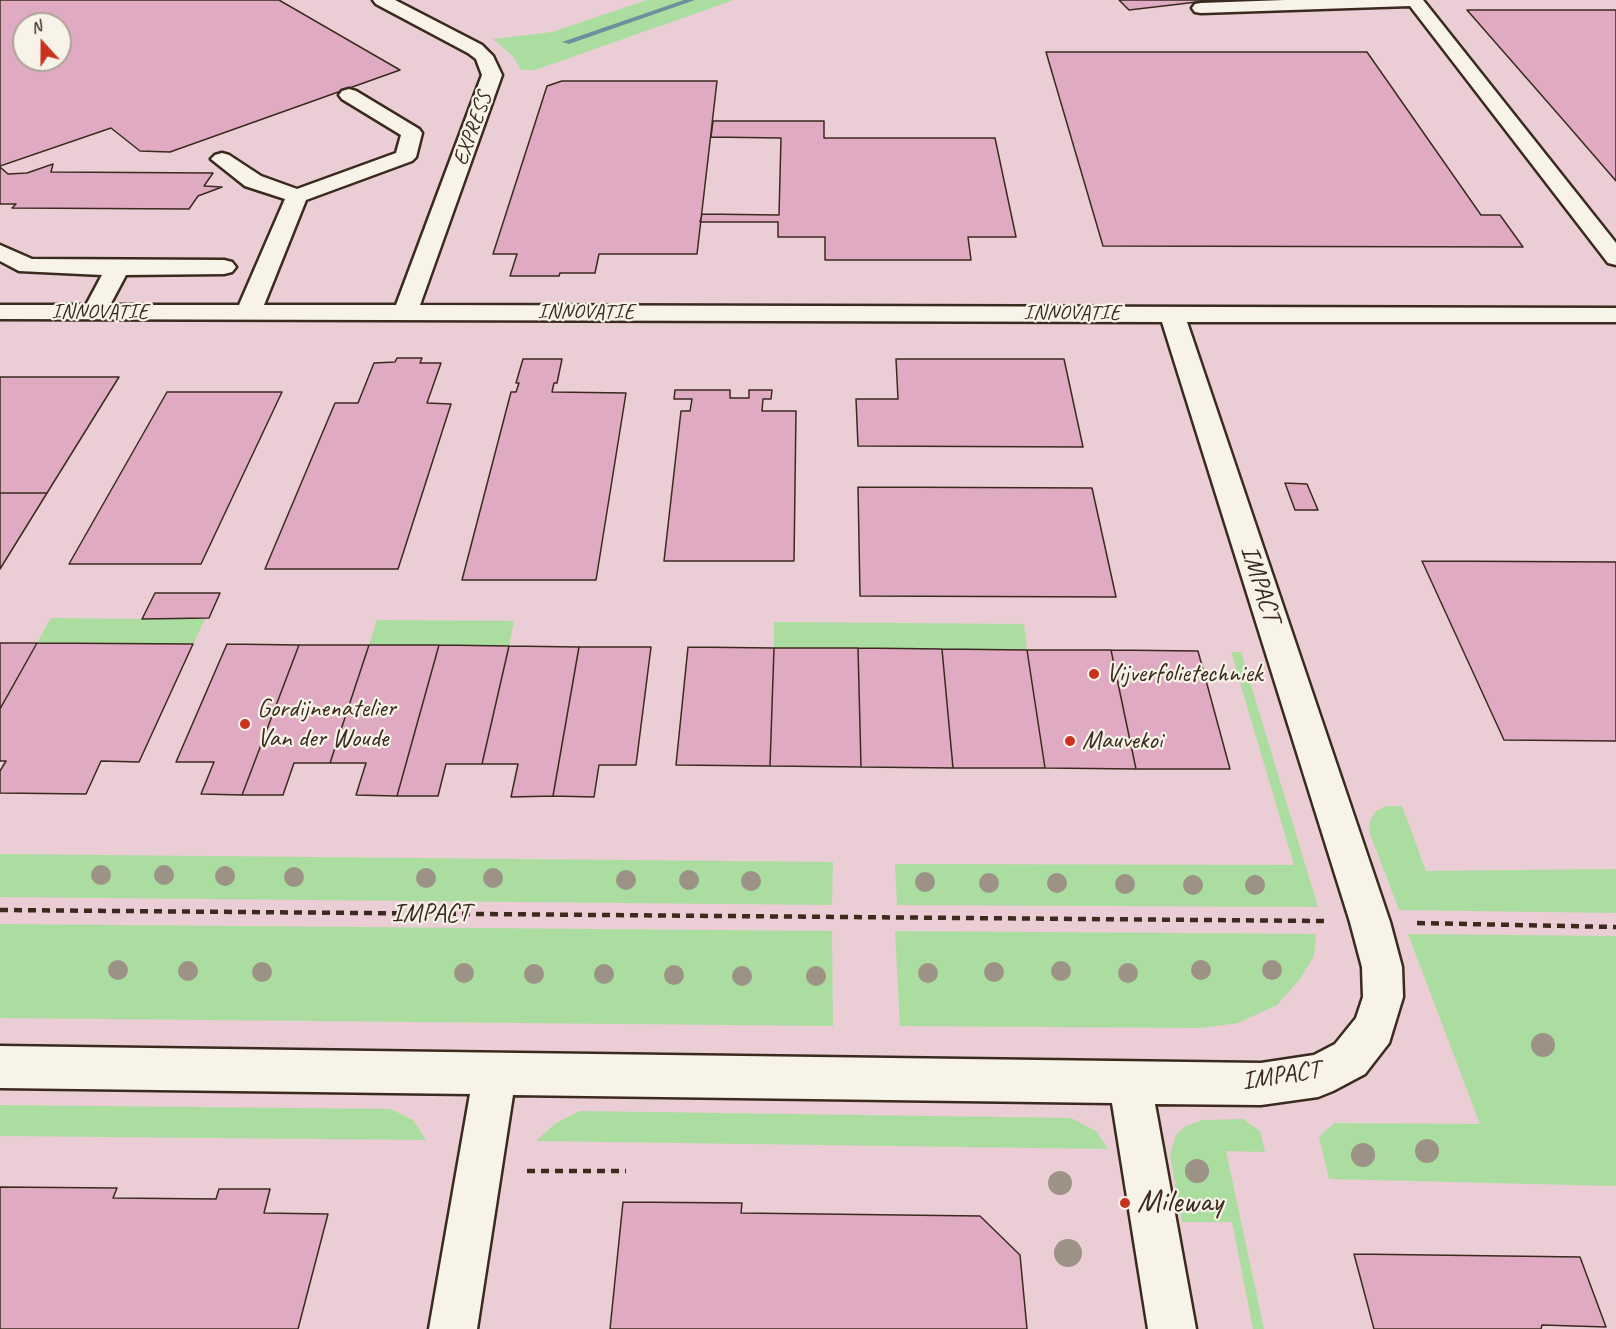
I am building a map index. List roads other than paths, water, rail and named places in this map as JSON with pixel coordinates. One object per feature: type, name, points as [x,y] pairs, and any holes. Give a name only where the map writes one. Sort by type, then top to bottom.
[{"type":"street","name":"EXPRESS","points":[[382,0],[475,49],[484,56],[492,75],[406,311]]},
{"type":"street","points":[[1202,8],[1415,1],[1616,258]]},
{"type":"street","points":[[222,159],[253,181],[297,196],[405,157],[412,133],[349,95]]},
{"type":"street","points":[[249,311],[297,196]]},
{"type":"street","points":[[0,252],[27,266],[224,267]]},
{"type":"street","points":[[94,312],[118,268]]},
{"type":"street","name":"INNOVATIE","points":[[0,312],[1172,314]]},
{"type":"street","points":[[1172,314],[1616,315]]},
{"type":"street","name":"IMPACT","points":[[0,1067],[1262,1084],[1318,1076],[1350,1059],[1374,1029],[1383,997],[1382,967],[1370,922],[1172,314]]},
{"type":"street","points":[[453,1329],[495,1073]]},
{"type":"street","points":[[1130,1083],[1172,1329]]},
{"type":"waterway","points":[[566,42],[691,0]]},
{"type":"place","name":"Vijverfolietechniek","points":[[1094,674]]},
{"type":"place","name":"Gordijnenatelier Van der Woude","points":[[245,724]]},
{"type":"place","name":"Mauvekoi","points":[[1070,741]]},
{"type":"place","name":"Mileway","points":[[1125,1203]]}]
